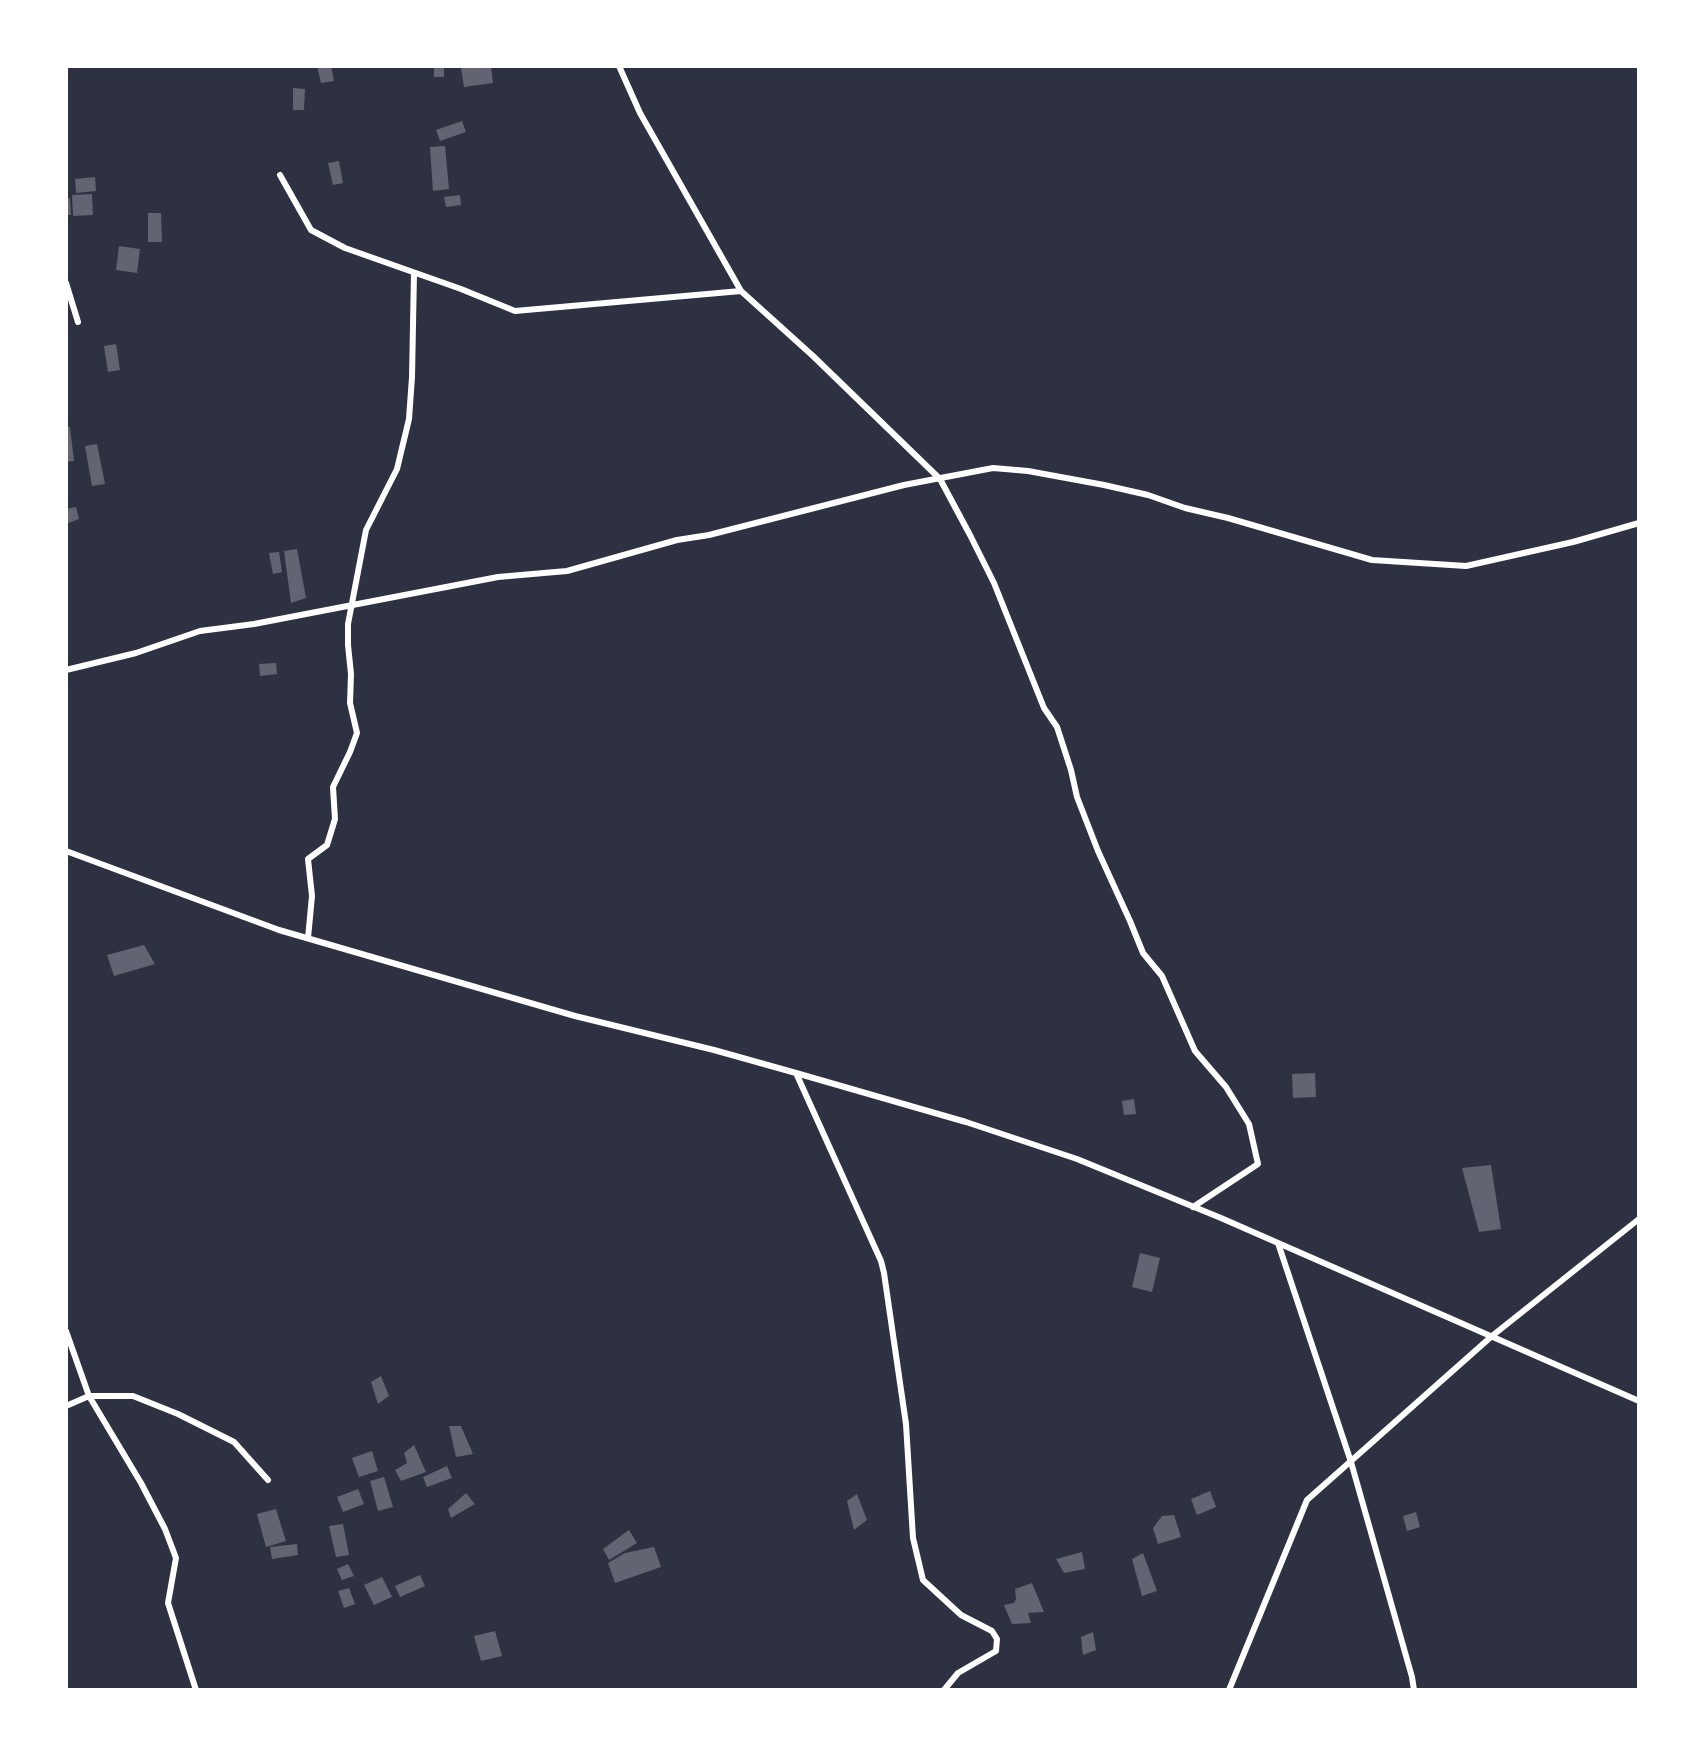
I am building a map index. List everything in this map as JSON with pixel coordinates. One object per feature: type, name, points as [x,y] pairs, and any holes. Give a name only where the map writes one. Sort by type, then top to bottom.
[{"type":"street","points":[[619,66],[640,113],[741,291],[813,356],[940,479],[970,535],[994,583],[1044,708],[1057,728],[1077,797],[1143,953],[1162,976],[1195,1051],[1226,1087],[1249,1124],[1258,1164],[1193,1207]]},
{"type":"street","points":[[280,175],[311,230],[345,248],[515,311],[741,291]]},
{"type":"street","points":[[308,938],[312,896],[308,859],[327,845],[335,819],[333,787],[357,733],[350,703],[348,624],[366,530],[397,469],[409,419],[414,273]]},
{"type":"street","points":[[66,283],[78,322]]},
{"type":"street","points":[[66,670],[136,653],[200,631],[352,607],[498,577],[567,571],[676,540],[709,535],[904,485],[993,468],[1028,471],[1148,495],[1185,508],[1228,518],[1372,560],[1466,566],[1573,542],[1639,523]]},
{"type":"street","points":[[66,851],[279,930],[574,1016],[714,1050],[796,1073],[966,1122],[1077,1159],[1278,1243],[1639,1401]]},
{"type":"street","points":[[796,1073],[881,1261],[884,1273],[906,1424],[913,1538],[922,1580],[961,1615],[992,1630],[997,1639],[996,1651],[958,1673],[944,1690]]},
{"type":"street","points":[[1229,1690],[1307,1500],[1491,1336],[1639,1219]]},
{"type":"street","points":[[1278,1243],[1351,1462],[1409,1665],[1414,1690]]},
{"type":"street","points":[[66,1331],[89,1396],[141,1483],[165,1529],[176,1558],[168,1603],[196,1690]]},
{"type":"street","points":[[66,1406],[89,1396],[133,1396],[178,1414],[234,1442],[268,1480]]},
{"type":"building","points":[[317,66],[331,66],[334,81],[321,83]]},
{"type":"building","points":[[434,66],[444,66],[444,77],[434,77]]},
{"type":"building","points":[[491,66],[493,83],[464,87],[461,68]]},
{"type":"building","points":[[293,88],[305,89],[304,110],[293,110]]},
{"type":"building","points":[[462,121],[466,132],[440,141],[436,130]]},
{"type":"building","points":[[445,146],[449,189],[433,191],[430,147]]},
{"type":"building","points":[[339,161],[343,183],[333,185],[328,163]]},
{"type":"building","points":[[95,177],[96,191],[76,193],[75,179]]},
{"type":"building","points":[[92,194],[93,215],[73,216],[72,195]]},
{"type":"building","points":[[460,195],[461,205],[446,207],[444,197]]},
{"type":"building","points":[[70,198],[71,215],[66,215],[66,199]]},
{"type":"building","points":[[148,213],[161,213],[162,242],[148,242]]},
{"type":"building","points":[[119,246],[140,249],[137,273],[116,270]]},
{"type":"building","points":[[116,344],[120,370],[108,372],[104,346]]},
{"type":"building","points":[[66,427],[70,427],[74,461],[66,462]]},
{"type":"building","points":[[97,444],[105,484],[92,486],[85,446]]},
{"type":"building","points":[[76,507],[79,519],[66,524],[66,509]]},
{"type":"building","points":[[297,549],[306,598],[291,603],[284,551]]},
{"type":"building","points":[[279,552],[282,572],[273,574],[269,553]]},
{"type":"building","points":[[276,663],[277,674],[260,676],[259,664]]},
{"type":"building","points":[[144,945],[155,964],[114,976],[107,955]]},
{"type":"building","points":[[1315,1073],[1316,1097],[1293,1098],[1292,1074]]},
{"type":"building","points":[[1134,1099],[1136,1114],[1124,1115],[1122,1101]]},
{"type":"building","points":[[1491,1165],[1501,1229],[1479,1232],[1462,1168]]},
{"type":"building","points":[[1140,1253],[1160,1258],[1152,1292],[1132,1287]]},
{"type":"building","points":[[381,1376],[389,1396],[378,1404],[371,1382]]},
{"type":"building","points":[[449,1426],[461,1426],[473,1454],[456,1457]]},
{"type":"building","points":[[414,1445],[426,1472],[401,1481],[395,1470],[407,1463],[404,1453]]},
{"type":"building","points":[[372,1451],[378,1471],[359,1477],[352,1458]]},
{"type":"building","points":[[447,1466],[452,1478],[427,1487],[423,1477]]},
{"type":"building","points":[[384,1477],[393,1507],[378,1511],[370,1481]]},
{"type":"building","points":[[358,1489],[364,1504],[343,1512],[337,1497]]},
{"type":"building","points":[[1210,1491],[1216,1507],[1197,1515],[1191,1499]]},
{"type":"building","points":[[466,1493],[475,1504],[451,1518],[448,1509]]},
{"type":"building","points":[[857,1494],[867,1520],[854,1530],[847,1501]]},
{"type":"building","points":[[276,1509],[286,1541],[266,1547],[257,1514]]},
{"type":"building","points":[[1416,1512],[1420,1527],[1407,1531],[1403,1516]]},
{"type":"building","points":[[1174,1515],[1181,1537],[1158,1544],[1153,1528],[1162,1516]]},
{"type":"building","points":[[343,1524],[349,1555],[336,1557],[329,1526]]},
{"type":"building","points":[[629,1530],[637,1543],[609,1560],[603,1549]]},
{"type":"building","points":[[297,1544],[298,1555],[272,1559],[270,1547]]},
{"type":"building","points":[[654,1547],[661,1567],[615,1583],[608,1563],[625,1553]]},
{"type":"building","points":[[1082,1552],[1085,1569],[1064,1573],[1056,1559]]},
{"type":"building","points":[[1143,1553],[1157,1591],[1142,1596],[1132,1559]]},
{"type":"building","points":[[348,1564],[354,1576],[342,1580],[337,1569]]},
{"type":"building","points":[[420,1575],[425,1586],[400,1597],[395,1586]]},
{"type":"building","points":[[382,1577],[392,1597],[374,1605],[364,1585]]},
{"type":"building","points":[[1032,1583],[1044,1612],[1028,1613],[1031,1623],[1012,1624],[1004,1605],[1014,1603],[1015,1589]]},
{"type":"building","points":[[349,1588],[355,1604],[344,1608],[338,1591]]},
{"type":"building","points":[[495,1631],[502,1656],[481,1661],[474,1636]]},
{"type":"building","points":[[1093,1632],[1096,1650],[1083,1655],[1081,1637]]}]
